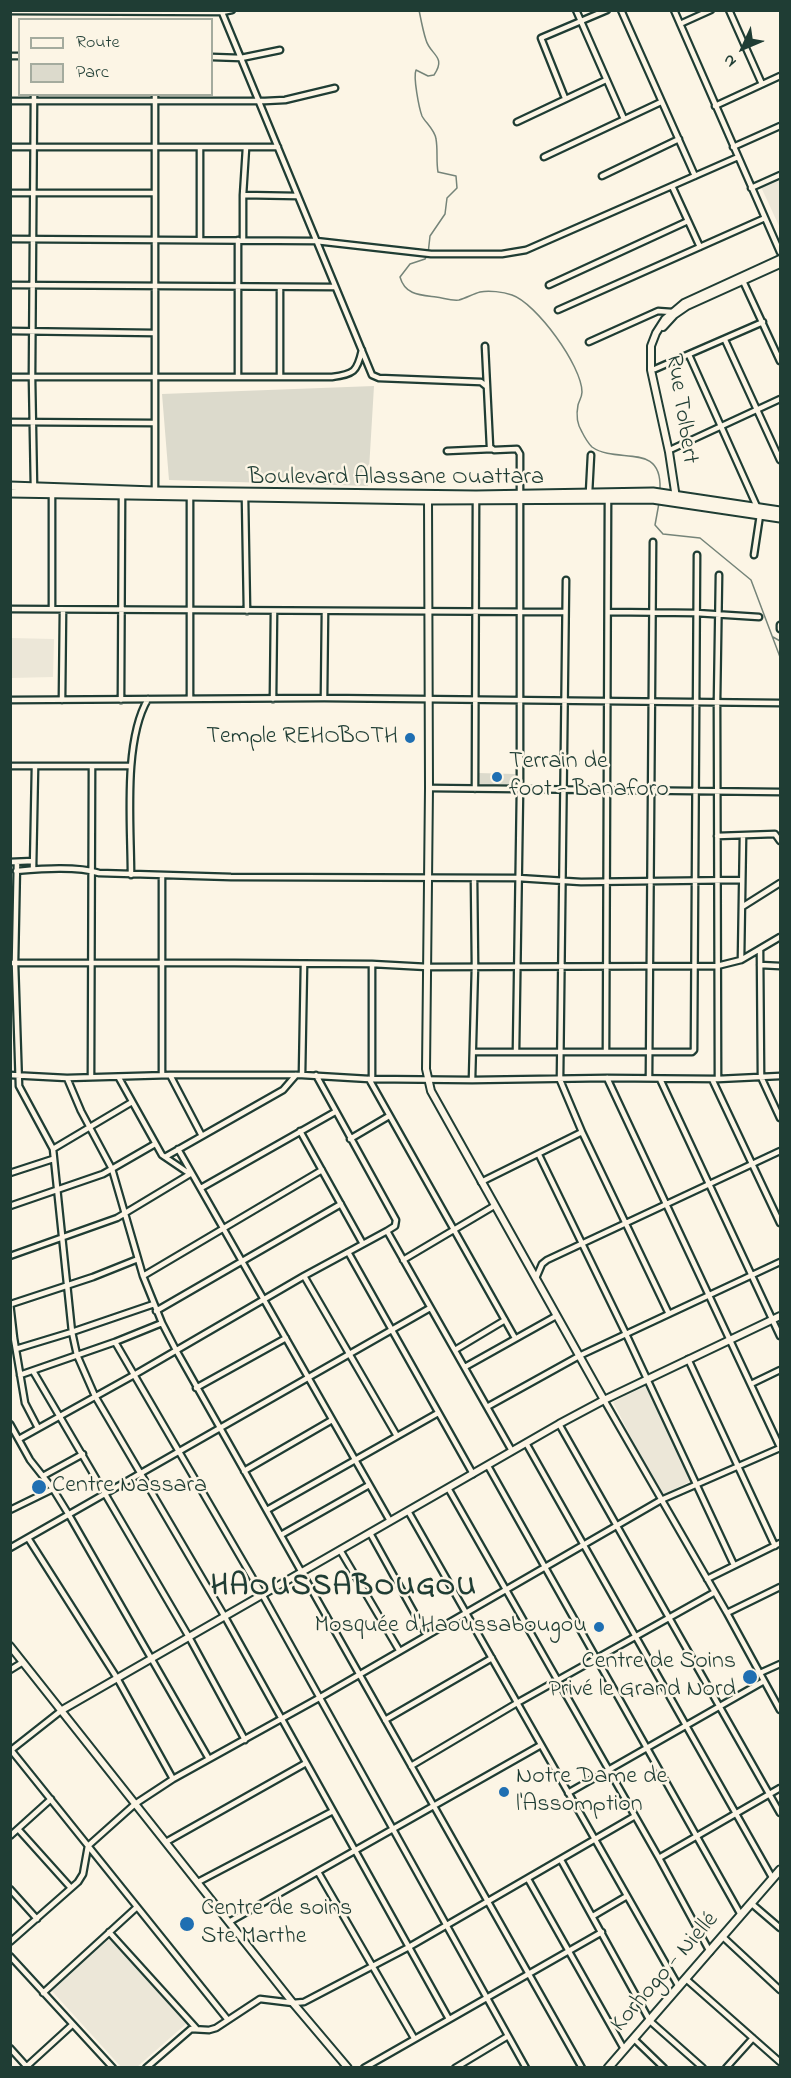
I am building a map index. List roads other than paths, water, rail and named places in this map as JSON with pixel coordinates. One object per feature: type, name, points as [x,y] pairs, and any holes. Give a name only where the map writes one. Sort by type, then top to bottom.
[{"type":"main road","name":"Boulevard Alassane Ouattara","points":[[10,486],[52,494],[73,491],[122,495],[155,493],[190,497],[245,494]]},
{"type":"main road","name":"Boulevard Alassane Ouattara","points":[[10,493],[34,490],[476,498],[653,496],[758,512],[780,518]]},
{"type":"main road","name":"Boulevard Alassane Ouattara","points":[[520,497],[589,493],[608,496]]},
{"type":"main road","name":"Boulevard Alassane Ouattara","points":[[758,512],[780,511]]},
{"type":"main road","name":"Korhogo - Niellé","points":[[608,2067],[780,1870]]},
{"type":"street","points":[[10,11],[232,10]]},
{"type":"street","points":[[576,10],[624,118]]},
{"type":"street","points":[[565,98],[541,38],[607,10]]},
{"type":"street","points":[[621,10],[694,176]]},
{"type":"street","points":[[674,10],[780,252]]},
{"type":"street","points":[[680,24],[711,10]]},
{"type":"street","points":[[729,10],[762,84]]},
{"type":"street","points":[[222,11],[374,377],[481,382],[486,386]]},
{"type":"street","points":[[213,57],[241,58],[280,50]]},
{"type":"street","points":[[715,106],[780,76]]},
{"type":"street","points":[[517,122],[606,80]]},
{"type":"street","points":[[10,101],[285,100],[335,88]]},
{"type":"street","points":[[34,96],[32,377],[34,490]]},
{"type":"street","points":[[155,96],[155,493]]},
{"type":"street","points":[[544,157],[661,102]]},
{"type":"street","points":[[733,147],[780,126]]},
{"type":"street","points":[[602,176],[679,139]]},
{"type":"street","points":[[10,147],[278,147]]},
{"type":"street","points":[[200,147],[200,240]]},
{"type":"street","points":[[238,376],[237,287],[246,148]]},
{"type":"street","points":[[10,239],[316,241],[431,254],[502,254],[526,250],[738,157]]},
{"type":"street","points":[[752,188],[780,175]]},
{"type":"street","points":[[672,186],[700,247]]},
{"type":"street","points":[[10,193],[155,193]]},
{"type":"street","points":[[243,195],[297,196]]},
{"type":"street","points":[[558,310],[765,218]]},
{"type":"street","points":[[549,285],[688,221]]},
{"type":"street","name":"Rue Tolbert","points":[[676,498],[650,362],[651,346],[656,333],[672,312],[684,303],[780,259]]},
{"type":"street","name":"Rue Tolbert","points":[[676,498],[672,449],[655,369],[657,341],[664,326],[687,306],[780,264]]},
{"type":"street","points":[[743,281],[780,361]]},
{"type":"street","points":[[10,285],[335,287]]},
{"type":"street","points":[[280,288],[280,377]]},
{"type":"street","points":[[589,342],[658,311],[672,312]]},
{"type":"street","points":[[655,369],[763,322]]},
{"type":"street","points":[[10,331],[155,333]]},
{"type":"street","points":[[725,340],[780,460]]},
{"type":"street","points":[[485,346],[490,447],[492,449]]},
{"type":"street","points":[[10,377],[332,377],[353,372],[358,366],[362,350]]},
{"type":"street","points":[[689,356],[758,512],[754,555]]},
{"type":"street","points":[[672,449],[780,399]]},
{"type":"street","points":[[10,422],[154,423]]},
{"type":"street","points":[[447,451],[492,449],[519,451],[520,790],[516,1051]]},
{"type":"street","points":[[589,493],[591,455]]},
{"type":"street","points":[[51,609],[52,494]]},
{"type":"street","points":[[245,494],[247,611]]},
{"type":"street","points":[[121,700],[122,495]]},
{"type":"street","points":[[606,1052],[608,496]]},
{"type":"street","points":[[190,497],[190,699]]},
{"type":"street","points":[[428,497],[427,1079],[431,1091],[494,1206],[780,1710]]},
{"type":"street","points":[[475,789],[476,498]]},
{"type":"street","points":[[649,1078],[653,542]]},
{"type":"street","points":[[473,1052],[694,1050],[696,555]]},
{"type":"street","points":[[719,575],[715,1079],[780,1223]]},
{"type":"street","points":[[566,580],[560,1080],[582,1132],[669,1314]]},
{"type":"street","points":[[10,609],[565,612]]},
{"type":"street","points":[[62,700],[63,610]]},
{"type":"street","points":[[273,699],[274,611]]},
{"type":"street","points":[[324,698],[325,611]]},
{"type":"street","points":[[608,612],[759,616]]},
{"type":"street","points":[[10,700],[324,698],[780,703]]},
{"type":"street","points":[[131,875],[131,766],[136,724],[148,699]]},
{"type":"street","points":[[10,766],[131,766]]},
{"type":"street","points":[[91,1077],[92,766]]},
{"type":"street","points":[[33,869],[35,767]]},
{"type":"street","points":[[429,788],[780,792]]},
{"type":"street","points":[[717,836],[775,834],[780,840]]},
{"type":"street","points":[[741,960],[743,836]]},
{"type":"street","points":[[33,861],[14,862],[16,871],[13,963],[18,1075],[20,1088],[53,1149],[72,1332],[77,1355],[95,1396],[225,1617],[449,2019]]},
{"type":"street","points":[[16,871],[33,869],[92,871],[131,875],[518,878],[606,882],[742,880]]},
{"type":"street","points":[[162,875],[162,1075]]},
{"type":"street","points":[[472,1080],[475,966],[474,878]]},
{"type":"street","points":[[742,907],[780,883]]},
{"type":"street","points":[[13,963],[694,967],[717,966],[741,960],[780,937]]},
{"type":"street","points":[[760,950],[761,1077],[780,1118]]},
{"type":"street","points":[[165,1157],[283,1090],[299,1075],[304,964]]},
{"type":"street","points":[[372,964],[370,1079],[515,1338]]},
{"type":"street","points":[[760,965],[780,966]]},
{"type":"street","points":[[10,1075],[68,1078],[162,1075],[316,1075],[370,1079],[472,1080],[715,1079],[780,1076]]},
{"type":"street","points":[[170,1075],[202,1136]]},
{"type":"street","points":[[19,1439],[134,1376],[263,1299],[395,1226],[396,1220],[316,1075]]},
{"type":"street","points":[[68,1078],[112,1168],[143,1276],[156,1311],[176,1350],[582,2067]]},
{"type":"street","points":[[118,1078],[155,1144],[165,1157],[192,1176]]},
{"type":"street","points":[[10,1942],[71,1888],[83,1874],[88,1846],[135,1804],[173,1779],[585,1546],[661,1500],[698,1486],[780,1447],[607,1078]]},
{"type":"street","points":[[660,1079],[780,1336]]},
{"type":"street","points":[[53,1149],[132,1102]]},
{"type":"street","points":[[201,1188],[335,1112]]},
{"type":"street","points":[[350,1139],[389,1116]]},
{"type":"street","points":[[300,1131],[363,1244]]},
{"type":"street","points":[[481,1182],[582,1132]]},
{"type":"street","points":[[10,1206],[103,1174],[155,1144]]},
{"type":"street","points":[[178,1149],[390,1521]]},
{"type":"street","points":[[536,1280],[539,1269],[547,1260],[780,1151]]},
{"type":"street","points":[[538,1155],[626,1334],[734,1565]]},
{"type":"street","points":[[10,1173],[54,1159]]},
{"type":"street","points":[[143,1276],[322,1170]]},
{"type":"street","points":[[10,1256],[126,1213],[192,1176]]},
{"type":"street","points":[[156,1311],[340,1204]]},
{"type":"street","points":[[403,1260],[494,1206]]},
{"type":"street","points":[[387,1231],[512,1451]]},
{"type":"street","points":[[348,1252],[472,1474]]},
{"type":"street","points":[[38,1428],[25,1403],[12,1338],[11,1304],[138,1259]]},
{"type":"street","points":[[487,1407],[579,1356],[780,1262]]},
{"type":"street","points":[[304,1276],[397,1436]]},
{"type":"street","points":[[16,1349],[153,1304]]},
{"type":"street","points":[[10,1548],[430,1308]]},
{"type":"street","points":[[465,1368],[556,1316]]},
{"type":"street","points":[[228,2020],[11,1750],[62,1710],[559,1424],[646,1379],[780,1316]]},
{"type":"street","points":[[455,1350],[505,1320]]},
{"type":"street","points":[[20,1375],[162,1323]]},
{"type":"street","points":[[196,1388],[286,1338]]},
{"type":"street","points":[[115,1342],[262,1594],[526,2067]]},
{"type":"street","points":[[688,1359],[738,1467],[778,1545],[707,1579]]},
{"type":"street","points":[[751,1384],[780,1370]]},
{"type":"street","points":[[33,1371],[189,1637],[245,1740]]},
{"type":"street","points":[[267,1510],[438,1413]]},
{"type":"street","points":[[244,1471],[332,1419]]},
{"type":"street","points":[[10,1424],[30,1460],[53,1489],[69,1515],[209,1759]]},
{"type":"street","points":[[559,1424],[780,1813]]},
{"type":"street","points":[[526,1443],[773,1879]]},
{"type":"street","points":[[42,1476],[82,1454]]},
{"type":"street","points":[[488,1466],[742,1916]]},
{"type":"street","points":[[282,1535],[369,1485]]},
{"type":"street","points":[[448,1488],[659,1858],[710,1952]]},
{"type":"street","points":[[10,1510],[53,1489]]},
{"type":"street","points":[[408,1511],[680,1987]]},
{"type":"street","points":[[370,1533],[426,1634]]},
{"type":"street","points":[[28,1538],[117,1678],[173,1779]]},
{"type":"street","points":[[340,1550],[399,1650]]},
{"type":"street","points":[[727,1613],[780,1587]]},
{"type":"street","points":[[411,1766],[517,1702],[715,1592]]},
{"type":"street","points":[[10,1646],[293,2003],[348,2067]]},
{"type":"street","points":[[385,1720],[492,1658]]},
{"type":"street","points":[[10,1670],[23,1662]]},
{"type":"street","points":[[760,1673],[780,1664]]},
{"type":"street","points":[[568,1793],[764,1681]]},
{"type":"street","points":[[229,1922],[541,1745]]},
{"type":"street","points":[[166,1842],[306,1763]]},
{"type":"street","points":[[659,1858],[780,1788]]},
{"type":"street","points":[[10,1836],[51,1799]]},
{"type":"street","points":[[198,1882],[333,1811]]},
{"type":"street","points":[[146,2067],[191,2030],[216,2028],[260,1999],[304,2002],[409,1947],[635,1816]]},
{"type":"street","points":[[18,1828],[71,1888]]},
{"type":"street","points":[[561,1860],[650,2021],[703,2067]]},
{"type":"street","points":[[318,1872],[414,2038]]},
{"type":"street","points":[[528,1879],[624,2049]]},
{"type":"street","points":[[10,1889],[37,1919]]},
{"type":"street","points":[[593,1916],[627,1896]]},
{"type":"street","points":[[752,1904],[780,1928]]},
{"type":"street","points":[[43,1993],[137,1907]]},
{"type":"street","points":[[109,1932],[196,2028]]},
{"type":"street","points":[[364,2067],[602,1932]]},
{"type":"street","points":[[723,1937],[780,1990]]},
{"type":"street","points":[[10,1956],[113,2067]]},
{"type":"street","points":[[686,1979],[780,2062]]},
{"type":"street","points":[[10,2048],[27,2067],[72,2025]]},
{"type":"street","points":[[455,2067],[508,2036]]},
{"type":"street","points":[[726,2067],[753,2038]]},
{"type":"street","points":[[634,2039],[664,2067]]},
{"type":"waterway","points":[[419,10],[426,40],[439,64],[434,75],[428,76],[416,70],[419,106],[422,116],[435,136],[438,172],[456,176],[457,188],[447,198],[445,214],[430,236],[428,254],[425,259],[410,264],[400,277],[402,283],[414,293],[450,300],[459,300],[488,291],[512,295],[522,300],[545,322],[574,367],[582,392],[577,419],[589,444],[602,452],[646,459],[654,465],[659,474],[660,489]]},
{"type":"waterway","points":[[659,503],[655,525],[663,534],[700,538],[751,580],[780,657]]},
{"type":"waterway","points":[[773,637],[780,641]]},
{"type":"place","name":"Temple REHOBOTH","points":[[410,738]]},
{"type":"place","name":"Terrain de foot - Banaforo","points":[[497,777]]},
{"type":"place","name":"Centre Nassara","points":[[39,1487]]},
{"type":"place","name":"Mosquée d'Haoussabougou","points":[[599,1627]]},
{"type":"place","name":"Centre de Soins Privé le Grand Nord","points":[[750,1677]]},
{"type":"place","name":"Notre Dame de l'Assomption","points":[[504,1792]]},
{"type":"place","name":"Centre de soins Ste Marthe","points":[[187,1924]]},
{"type":"district","name":"HAOUSSABOUGOU","points":[[344,1589]]}]
